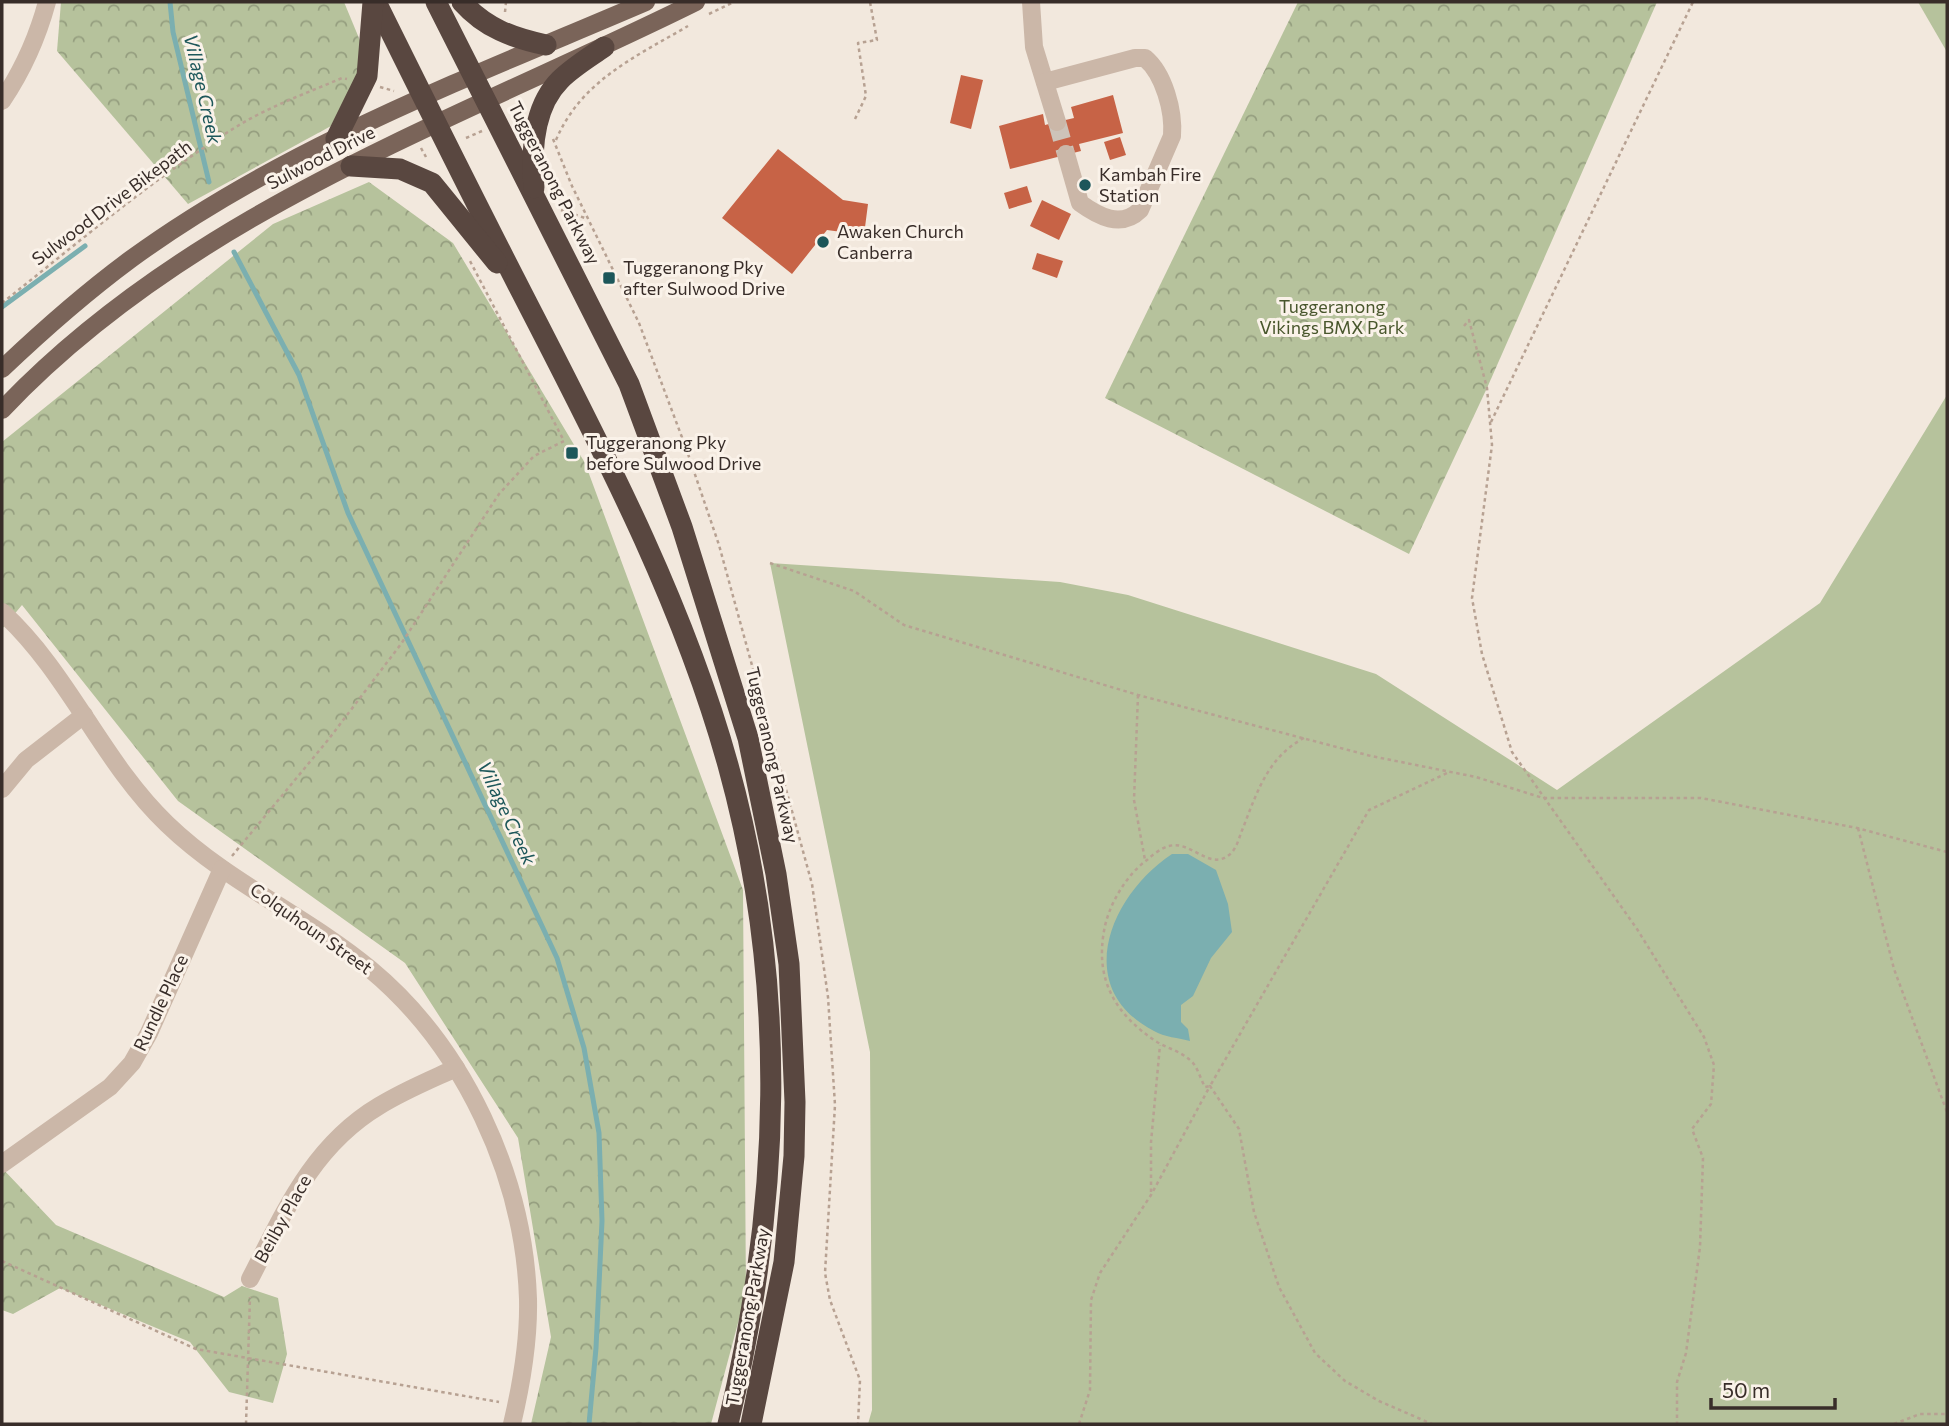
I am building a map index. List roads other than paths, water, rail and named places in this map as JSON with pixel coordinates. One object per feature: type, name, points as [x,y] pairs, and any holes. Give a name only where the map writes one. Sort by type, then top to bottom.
[{"type":"highway","points":[[337,139],[365,83],[370,59],[374,2]]},
{"type":"highway","name":"Tuggeranong Parkway","points":[[374,2],[616,479],[690,650],[729,767],[753,880],[769,1005],[771,1147],[754,1310],[729,1424]]},
{"type":"highway","name":"Tuggeranong Parkway","points":[[436,2],[534,197],[597,314],[658,454],[730,673],[748,738],[776,874],[789,964],[794,1036],[794,1156],[784,1262],[751,1424]]},
{"type":"highway","points":[[462,2],[477,17],[498,30],[546,45]]},
{"type":"highway","points":[[534,197],[533,152],[542,107],[560,80],[604,47]]},
{"type":"highway","points":[[351,166],[400,169],[432,183],[521,291]]},
{"type":"main road","name":"Sulwood Drive","points":[[2,369],[64,313],[132,258],[252,183],[337,139],[424,99],[646,2]]},
{"type":"main road","name":"Sulwood Drive","points":[[2,410],[77,340],[169,269],[248,219],[486,100],[604,47],[701,9]]},
{"type":"street","points":[[2,102],[22,71],[39,32],[47,2]]},
{"type":"street","points":[[1031,2],[1034,47],[1056,122]]},
{"type":"street","points":[[1045,82],[1135,58],[1145,58],[1161,78],[1173,126],[1172,136],[1140,210],[1133,217],[1110,220],[1080,203],[1066,154]]},
{"type":"street","name":"Colquhoun Street","points":[[2,612],[52,667],[134,786],[167,824],[222,869],[329,938],[370,969],[425,1026],[456,1068],[493,1142],[511,1194],[522,1246],[528,1298],[526,1349],[512,1424]]},
{"type":"street","points":[[2,789],[26,760],[84,715]]},
{"type":"street","name":"Rundle Place","points":[[2,1164],[110,1087],[132,1063],[149,1033],[222,869]]},
{"type":"street","name":"Beilby Place","points":[[250,1279],[299,1184],[321,1153],[348,1127],[379,1106],[456,1068]]},
{"type":"water","points":[[1172,854],[1188,854],[1216,870],[1228,904],[1232,932],[1211,958],[1193,996],[1181,1005],[1181,1022],[1188,1029],[1190,1041],[1158,1033],[1128,1013],[1113,991],[1107,967],[1109,942],[1117,917],[1131,893],[1150,872]]},
{"type":"waterway","name":"Village Creek","points":[[170,2],[173,32],[209,182]]},
{"type":"waterway","points":[[2,307],[85,246]]},
{"type":"waterway","name":"Village Creek","points":[[234,252],[299,375],[348,513],[557,958],[584,1048],[599,1133],[602,1221],[596,1348],[589,1424]]},
{"type":"tunnel","points":[[1057,122],[1066,154]]},
{"type":"place","name":"Kambah Fire Station","points":[[1085,185]]},
{"type":"place","name":"Awaken Church Canberra","points":[[823,242]]},
{"type":"place","name":"Tuggeranong Pky after Sulwood Drive","points":[[609,278]]},
{"type":"place","name":"Tuggeranong Pky before Sulwood Drive","points":[[572,453]]},
{"type":"park label","name":"Tuggeranong Vikings BMX Park","points":[[1332,317]]}]
